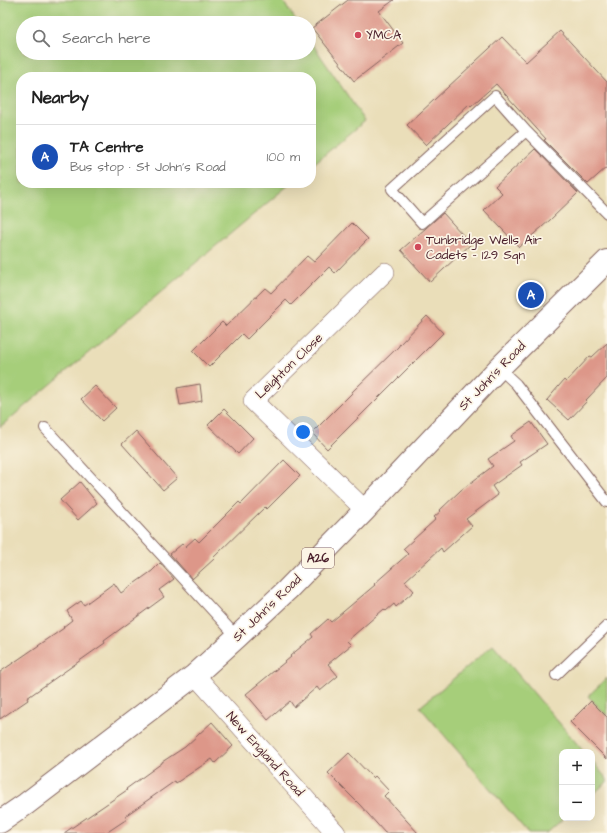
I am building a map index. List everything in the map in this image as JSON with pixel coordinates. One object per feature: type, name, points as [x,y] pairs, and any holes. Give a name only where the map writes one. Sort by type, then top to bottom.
[{"type":"highway","name":"St John's Road","points":[[0,822],[26,804],[195,675],[237,637],[287,590],[499,368],[607,261]]},
{"type":"street","name":"Leighton Close","points":[[365,510],[254,401],[385,272]]},
{"type":"street","name":"New England Road","points":[[195,675],[336,833]]},
{"type":"lane","points":[[526,131],[422,223],[392,189],[494,96],[526,131],[607,213]]},
{"type":"lane","points":[[499,368],[516,384],[607,502]]},
{"type":"lane","points":[[45,428],[237,637]]},
{"type":"lane","points":[[556,675],[607,626]]},
{"type":"green space","points":[[0,0],[282,0],[293,16],[16,16],[16,60],[316,60],[316,49],[365,121],[316,162],[316,72],[16,72],[16,188],[285,188],[0,427]]},
{"type":"green space","points":[[493,645],[581,749],[559,749],[559,821],[561,821],[547,833],[528,833],[420,707]]},
{"type":"green space","points":[[607,678],[607,716],[588,696]]},
{"type":"green space","points":[[595,765],[607,779],[607,782],[595,792]]},
{"type":"building","name":"YMCA","points":[[348,0],[394,0],[379,11],[403,43],[354,81],[316,33],[316,25]]},
{"type":"building","points":[[560,31],[607,82],[607,167],[588,184],[544,140],[546,139],[496,84],[471,106],[469,104],[426,145],[407,125],[502,37],[526,62]]},
{"type":"building","points":[[535,149],[578,193],[519,247],[484,210],[502,193],[495,186]]},
{"type":"building","name":"Tunbridge Wells Air Cadets - 129 Sqn","points":[[443,213],[471,244],[430,282],[401,250]]},
{"type":"building","points":[[352,223],[368,239],[335,273],[329,267],[291,305],[286,300],[247,339],[242,334],[209,367],[193,351],[222,322],[226,326],[265,288],[271,293],[307,256],[314,262]]},
{"type":"building","points":[[427,316],[443,333],[327,449],[312,433]]},
{"type":"building","points":[[607,343],[607,378],[569,420],[547,400],[564,380],[566,382],[590,356],[592,357]]},
{"type":"building","points":[[200,384],[202,401],[180,405],[177,388]]},
{"type":"building","points":[[95,386],[116,408],[102,421],[81,399]]},
{"type":"building","points":[[224,409],[253,438],[238,454],[208,425]]},
{"type":"building","points":[[531,422],[547,444],[520,462],[522,465],[492,486],[498,495],[466,519],[472,526],[443,552],[441,548],[405,581],[414,591],[396,607],[394,604],[386,611],[384,609],[347,641],[351,645],[328,664],[338,676],[320,691],[317,687],[294,707],[290,701],[268,720],[246,694],[313,637],[311,634],[328,619],[331,622],[375,585],[374,584],[408,554],[403,549],[436,519],[434,517],[441,511],[440,510],[461,490],[493,466],[488,459],[514,441],[511,436]]},
{"type":"building","points":[[136,431],[177,478],[163,490],[122,444]]},
{"type":"building","points":[[284,460],[300,476],[267,509],[265,507],[213,558],[214,559],[192,579],[170,554],[182,544],[185,547],[195,538],[199,542],[239,502],[241,504]]},
{"type":"building","points":[[80,482],[97,503],[78,520],[60,500]]},
{"type":"building","points":[[160,563],[174,579],[159,590],[164,597],[104,641],[105,643],[0,719],[0,672],[64,628],[63,627],[72,620],[67,611],[81,601],[84,605],[114,583],[121,593],[152,571]]},
{"type":"building","points":[[591,701],[607,717],[607,759],[570,722]]},
{"type":"building","points":[[212,722],[233,746],[215,763],[212,759],[176,783],[175,781],[125,816],[127,819],[106,833],[64,833],[127,790],[126,789],[162,762],[185,747]]},
{"type":"building","points":[[349,753],[373,778],[375,776],[389,791],[384,796],[418,833],[385,833],[328,773]]},
{"type":"place","name":"YMCA","points":[[358,35]]},
{"type":"place","name":"Tunbridge Wells Air Cadets - 129 Sqn","points":[[418,247]]},
{"type":"place","name":"TA Centre","points":[[531,295]]}]
